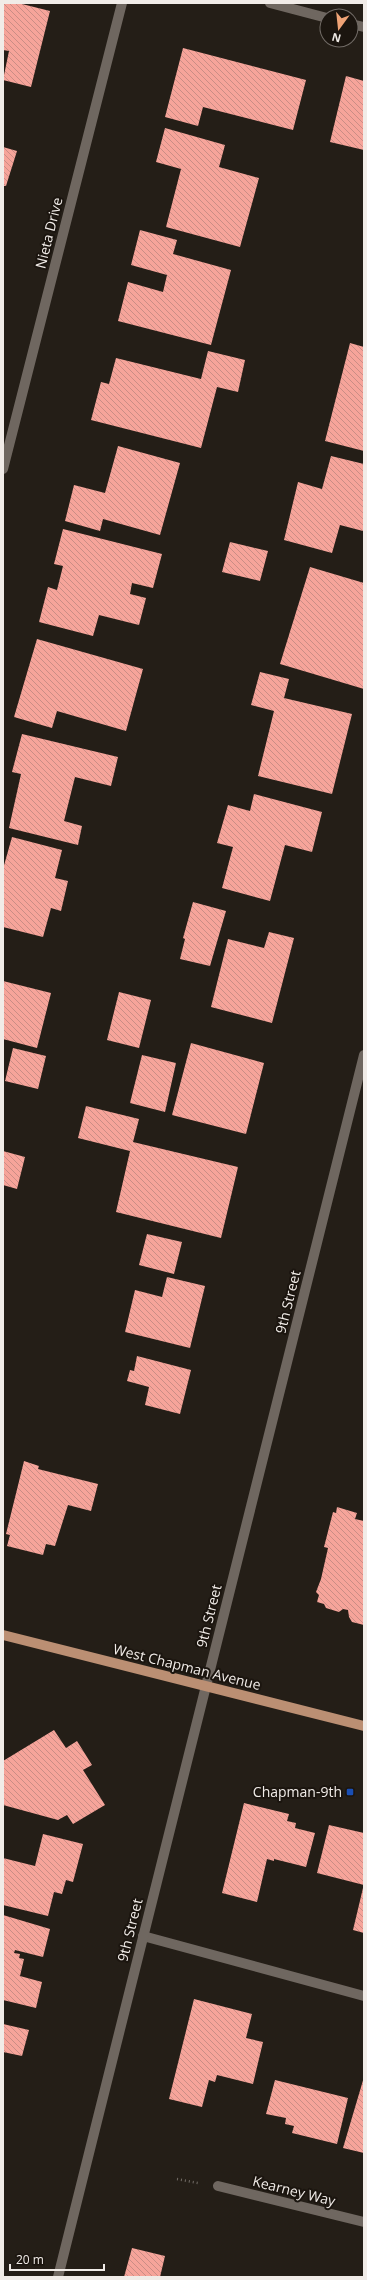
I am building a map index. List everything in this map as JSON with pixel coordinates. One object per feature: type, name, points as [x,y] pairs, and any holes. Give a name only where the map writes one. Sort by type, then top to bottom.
[{"type":"main road","name":"West Chapman Avenue","points":[[3,1634],[364,1726]]},
{"type":"street","name":"Nieta Drive","points":[[3,469],[122,3]]},
{"type":"street","points":[[270,3],[319,16]]},
{"type":"street","name":"9th Street","points":[[58,2277],[364,1055]]},
{"type":"street","points":[[143,1936],[364,1996]]},
{"type":"street","name":"Kearney Way","points":[[218,2186],[364,2222]]},
{"type":"building","points":[[3,3],[18,3],[50,11],[31,87],[3,80],[9,51],[3,50]]},
{"type":"building","points":[[183,48],[306,80],[293,130],[203,107],[198,126],[165,117]]},
{"type":"building","points":[[346,76],[364,81],[364,150],[330,142]]},
{"type":"building","points":[[165,128],[225,145],[219,167],[259,178],[240,247],[166,227],[181,169],[156,162]]},
{"type":"building","points":[[3,147],[17,151],[6,186],[3,186]]},
{"type":"building","points":[[140,230],[177,240],[173,254],[231,270],[211,345],[118,321],[128,282],[163,292],[167,275],[131,265]]},
{"type":"building","points":[[350,343],[364,347],[364,451],[325,441]]},
{"type":"building","points":[[208,351],[245,360],[238,392],[217,387],[201,448],[91,420],[101,382],[109,384],[116,358],[201,379]]},
{"type":"building","points":[[118,446],[180,463],[160,535],[103,519],[100,531],[65,521],[74,485],[105,493]]},
{"type":"building","points":[[331,456],[364,464],[363,531],[340,525],[332,553],[284,540],[298,482],[322,489]]},
{"type":"building","points":[[63,529],[162,554],[153,588],[132,583],[130,594],[146,598],[139,625],[99,615],[93,636],[39,622],[48,587],[57,590],[63,566],[54,564]]},
{"type":"building","points":[[230,542],[268,551],[260,581],[222,572]]},
{"type":"building","points":[[310,567],[364,583],[364,689],[280,664]]},
{"type":"building","points":[[37,639],[143,669],[126,731],[57,711],[52,728],[14,717]]},
{"type":"building","points":[[260,672],[289,679],[284,698],[352,714],[332,794],[258,776],[274,711],[251,705]]},
{"type":"building","points":[[22,734],[118,757],[111,786],[75,777],[64,821],[82,826],[78,845],[9,828],[21,774],[12,772]]},
{"type":"building","points":[[254,794],[322,812],[312,852],[285,845],[270,901],[222,888],[233,847],[217,843],[228,805],[250,811]]},
{"type":"building","points":[[12,837],[62,850],[55,878],[68,881],[61,911],[51,908],[43,937],[3,927],[3,869]]},
{"type":"building","points":[[193,902],[226,911],[210,966],[180,959],[185,939],[183,938]]},
{"type":"building","points":[[269,932],[294,938],[272,1023],[211,1007],[228,939],[264,948]]},
{"type":"building","points":[[3,981],[51,993],[37,1048],[3,1039]]},
{"type":"building","points":[[119,992],[151,1000],[139,1048],[107,1040]]},
{"type":"building","points":[[191,1043],[264,1063],[246,1134],[172,1115]]},
{"type":"building","points":[[13,1048],[46,1056],[38,1089],[5,1081]]},
{"type":"building","points":[[142,1055],[176,1063],[165,1112],[130,1103]]},
{"type":"building","points":[[86,1106],[139,1119],[133,1142],[238,1167],[221,1238],[116,1212],[130,1151],[78,1138]]},
{"type":"building","points":[[3,1151],[25,1157],[17,1189],[3,1185]]},
{"type":"building","points":[[147,1234],[182,1242],[174,1274],[139,1265]]},
{"type":"building","points":[[167,1277],[205,1286],[190,1348],[125,1332],[135,1290],[162,1297]]},
{"type":"building","points":[[137,1356],[191,1370],[180,1414],[145,1405],[149,1387],[127,1381],[130,1370],[134,1371]]},
{"type":"building","points":[[24,1461],[39,1466],[38,1469],[98,1484],[91,1511],[68,1505],[55,1546],[46,1544],[43,1555],[7,1546],[10,1535],[6,1534]]},
{"type":"building","points":[[337,1507],[357,1513],[355,1519],[364,1521],[364,1625],[352,1622],[349,1617],[348,1610],[343,1609],[339,1612],[326,1608],[324,1604],[317,1602],[319,1595],[316,1592],[321,1579],[328,1548],[324,1547],[333,1512],[336,1513]]},
{"type":"building","points":[[54,1730],[66,1748],[77,1741],[92,1765],[83,1770],[105,1805],[73,1824],[67,1815],[58,1820],[3,1805],[3,1761]]},
{"type":"building","points":[[244,1803],[289,1814],[287,1821],[296,1823],[295,1828],[315,1833],[306,1867],[274,1859],[274,1861],[267,1859],[257,1902],[222,1893]]},
{"type":"building","points":[[329,1825],[364,1833],[364,1885],[317,1873]]},
{"type":"building","points":[[43,1834],[83,1844],[73,1882],[66,1880],[62,1894],[54,1892],[48,1916],[3,1905],[3,1858],[35,1866]]},
{"type":"building","points":[[364,1888],[364,1933],[353,1930]]},
{"type":"building","points":[[3,1915],[50,1929],[43,1957],[15,1950],[14,1953],[20,1954],[19,1958],[24,1959],[20,1976],[42,1982],[36,2008],[3,2000]]},
{"type":"building","points":[[194,1999],[252,2014],[246,2038],[263,2042],[253,2084],[217,2075],[215,2082],[209,2080],[202,2107],[169,2099]]},
{"type":"building","points":[[3,2024],[29,2030],[22,2056],[3,2052]]},
{"type":"building","points":[[364,2077],[364,2153],[343,2148]]},
{"type":"building","points":[[275,2080],[348,2098],[337,2144],[292,2133],[294,2126],[285,2124],[286,2118],[266,2114]]},
{"type":"building","points":[[132,2248],[165,2256],[160,2277],[124,2277]]},
{"type":"place","name":"Chapman-9th","points":[[350,1792]]}]
